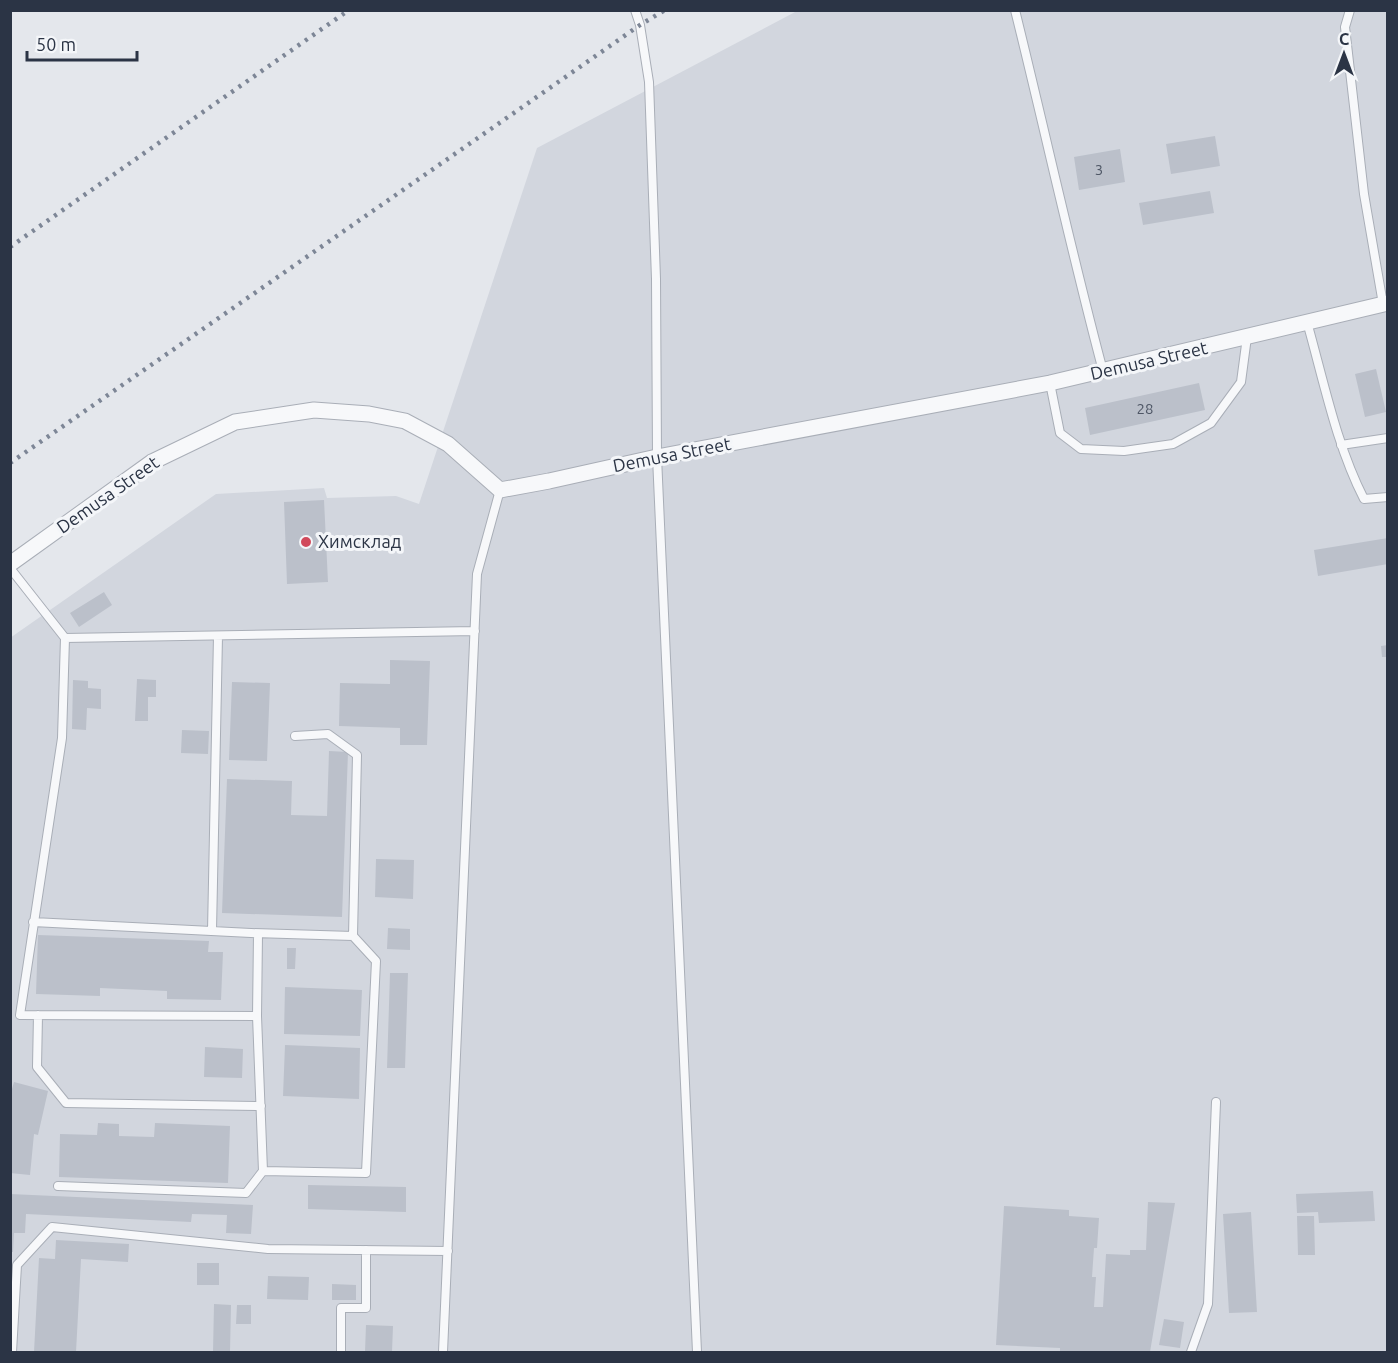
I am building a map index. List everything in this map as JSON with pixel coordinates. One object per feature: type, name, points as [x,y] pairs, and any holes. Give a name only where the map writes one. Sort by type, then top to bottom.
[{"type":"street","name":"Demusa Street","points":[[10,566],[152,462],[235,422],[314,410],[369,414],[405,420],[448,444],[500,490],[657,457],[1103,372],[1385,303]]},
{"type":"lane","points":[[635,10],[640,26],[649,82],[656,279],[657,457],[697,1353]]},
{"type":"lane","points":[[1016,10],[1081,289],[1103,372]]},
{"type":"lane","points":[[1350,10],[1345,27],[1364,194],[1385,303]]},
{"type":"lane","points":[[1307,322],[1341,445],[1353,478],[1364,500],[1388,497]]},
{"type":"lane","points":[[1050,383],[1060,433],[1081,449],[1124,451],[1173,444],[1211,423],[1241,382],[1247,337]]},
{"type":"lane","points":[[1341,445],[1388,438]]},
{"type":"lane","points":[[443,1353],[477,574],[500,490]]},
{"type":"lane","points":[[10,566],[64,638],[62,738],[20,1015],[256,1016]]},
{"type":"lane","points":[[64,638],[475,631]]},
{"type":"lane","points":[[212,932],[218,636]]},
{"type":"lane","points":[[263,1171],[366,1173],[376,961],[353,936],[357,755],[328,734],[295,736]]},
{"type":"lane","points":[[33,922],[212,932],[353,936]]},
{"type":"lane","points":[[58,1186],[246,1193],[263,1171],[256,1016],[258,934]]},
{"type":"lane","points":[[38,1015],[37,1066],[66,1102],[261,1106]]},
{"type":"lane","points":[[1191,1353],[1208,1304],[1216,1102]]},
{"type":"lane","points":[[12,1353],[17,1265],[52,1227],[268,1249],[448,1251]]},
{"type":"lane","points":[[341,1353],[342,1308],[366,1308],[366,1250]]},
{"type":"shaded area","points":[[797,11],[1387,11],[1387,1352],[11,1352],[10,638],[216,494],[324,488],[327,498],[396,496],[419,504],[537,148]]},
{"type":"building","points":[[1215,136],[1220,166],[1171,174],[1166,144]]},
{"type":"building","points":[[1120,149],[1125,182],[1079,190],[1074,157]]},
{"type":"building","points":[[1210,191],[1214,213],[1143,225],[1139,203]]},
{"type":"building","points":[[1376,369],[1386,412],[1365,417],[1355,374]]},
{"type":"building","points":[[1199,383],[1205,410],[1090,435],[1085,408]]},
{"type":"building","name":"Химсклад","points":[[324,500],[328,582],[287,584],[284,502]]},
{"type":"building","points":[[1388,538],[1388,564],[1318,576],[1314,550]]},
{"type":"building","points":[[104,592],[112,605],[79,627],[70,613]]},
{"type":"building","points":[[1388,645],[1388,657],[1382,657],[1381,646]]},
{"type":"building","points":[[390,660],[430,661],[427,745],[400,745],[400,728],[339,726],[340,683],[390,684]]},
{"type":"building","points":[[137,679],[156,680],[156,697],[148,697],[148,721],[135,721]]},
{"type":"building","points":[[73,680],[88,681],[88,688],[101,689],[101,709],[87,708],[86,730],[72,729]]},
{"type":"building","points":[[232,682],[270,683],[267,761],[229,760]]},
{"type":"building","points":[[182,730],[209,731],[208,754],[181,753]]},
{"type":"building","points":[[329,751],[348,752],[342,917],[222,913],[227,779],[292,781],[291,815],[327,816]]},
{"type":"building","points":[[376,859],[414,860],[413,899],[375,897]]},
{"type":"building","points":[[388,928],[410,929],[410,950],[387,949]]},
{"type":"building","points":[[38,935],[209,941],[208,952],[223,952],[221,1000],[167,999],[167,991],[100,988],[100,996],[36,994]]},
{"type":"building","points":[[287,948],[296,948],[295,969],[287,969]]},
{"type":"building","points":[[390,973],[408,973],[405,1068],[387,1068]]},
{"type":"building","points":[[285,987],[362,990],[360,1036],[284,1034]]},
{"type":"building","points":[[285,1045],[360,1048],[359,1099],[283,1096]]},
{"type":"building","points":[[205,1047],[243,1049],[242,1078],[204,1077]]},
{"type":"building","points":[[14,1082],[48,1091],[38,1135],[34,1134],[30,1175],[10,1173],[10,1096]]},
{"type":"building","points":[[98,1123],[119,1124],[119,1136],[154,1137],[155,1123],[230,1126],[228,1183],[59,1177],[60,1134],[97,1135]]},
{"type":"building","points":[[308,1185],[406,1187],[406,1212],[308,1209]]},
{"type":"building","points":[[1373,1191],[1375,1221],[1319,1223],[1318,1212],[1297,1213],[1296,1194]]},
{"type":"building","points":[[10,1194],[253,1205],[251,1234],[226,1233],[227,1215],[192,1214],[191,1222],[26,1214],[25,1233],[14,1233],[13,1252],[10,1252]]},
{"type":"building","points":[[1148,1202],[1175,1203],[1150,1352],[1060,1352],[1060,1348],[996,1345],[1004,1206],[1069,1210],[1069,1216],[1099,1218],[1092,1277],[1096,1277],[1094,1307],[1103,1307],[1106,1254],[1130,1255],[1130,1250],[1146,1250]]},
{"type":"building","points":[[1251,1212],[1257,1312],[1229,1313],[1223,1214]]},
{"type":"building","points":[[1297,1216],[1314,1216],[1315,1255],[1298,1255]]},
{"type":"building","points":[[56,1240],[129,1244],[128,1262],[81,1259],[76,1352],[34,1352],[39,1258],[55,1259]]},
{"type":"building","points":[[197,1263],[219,1263],[219,1285],[197,1285]]},
{"type":"building","points":[[268,1276],[309,1277],[308,1300],[267,1299]]},
{"type":"building","points":[[332,1284],[356,1285],[356,1300],[332,1300]]},
{"type":"building","points":[[214,1304],[231,1305],[230,1352],[213,1352]]},
{"type":"building","points":[[237,1305],[251,1305],[251,1324],[236,1324]]},
{"type":"building","points":[[1164,1319],[1184,1322],[1180,1348],[1159,1345]]},
{"type":"building","points":[[366,1325],[393,1326],[392,1352],[365,1352]]},
{"type":"railway","points":[[10,247],[349,10]]},
{"type":"railway","points":[[10,463],[640,25],[665,10]]},
{"type":"place","name":"Химсклад","points":[[306,542]]}]
